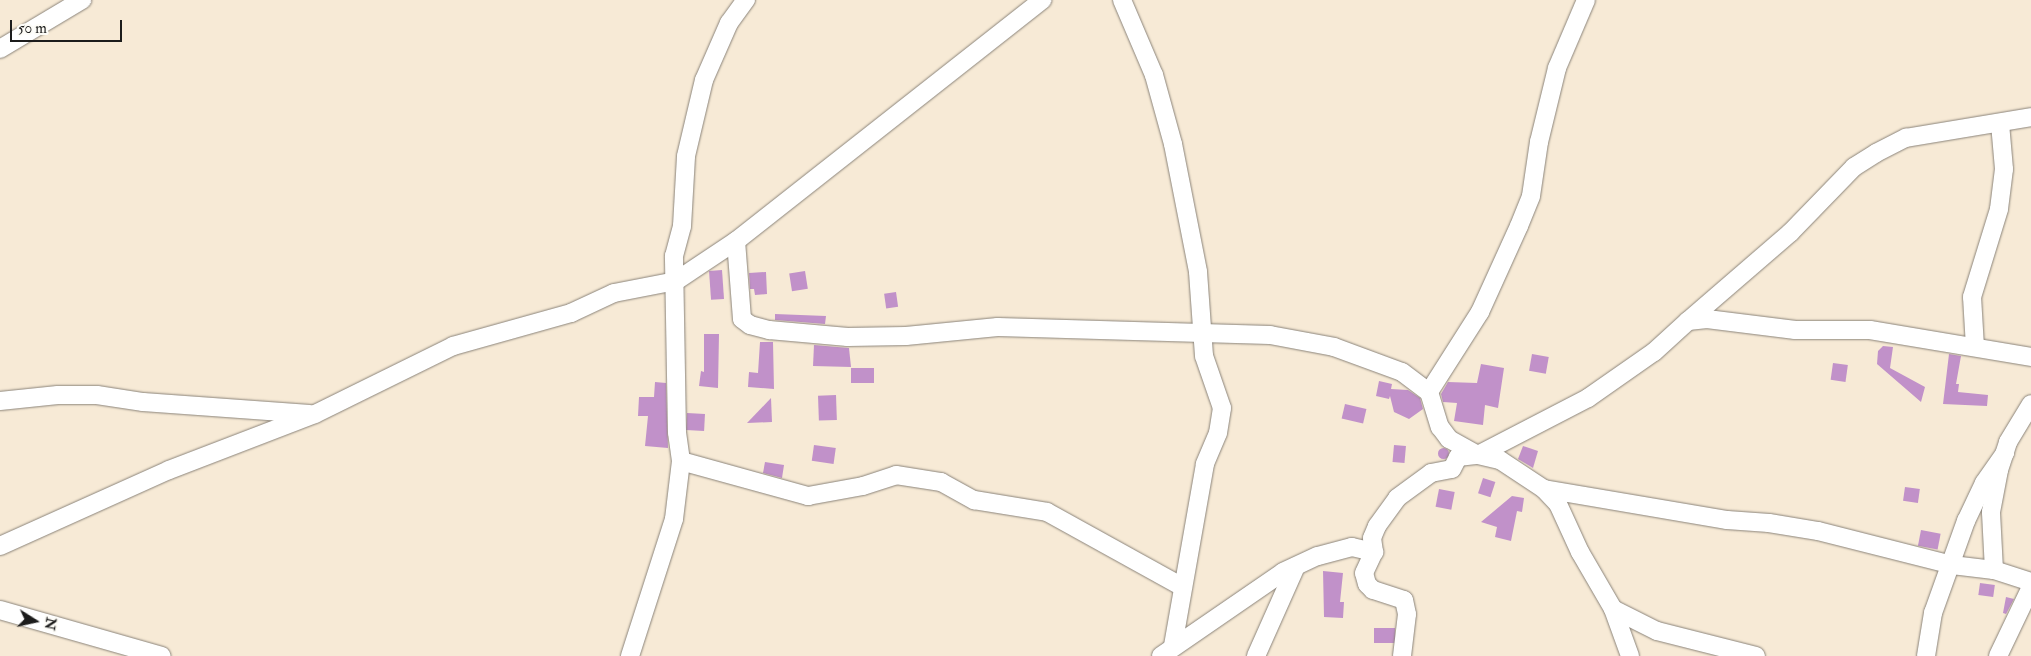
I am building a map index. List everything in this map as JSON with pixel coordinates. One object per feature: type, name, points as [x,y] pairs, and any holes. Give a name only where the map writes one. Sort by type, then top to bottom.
[{"type":"street","points":[[0,49],[82,0]]},
{"type":"street","points":[[0,546],[169,470],[315,414],[453,346],[571,313],[614,293],[676,281],[736,241],[1042,0]]},
{"type":"street","points":[[1122,0],[1154,75],[1173,144],[1197,262],[1204,356],[1222,408],[1218,433],[1205,464],[1183,587],[1167,651]]},
{"type":"street","points":[[1429,392],[1480,312],[1522,219],[1531,196],[1539,142],[1557,68],[1586,0]]},
{"type":"street","points":[[630,656],[674,518],[681,461],[677,432],[676,281],[674,256],[682,226],[686,156],[704,80],[729,22],[743,2]]},
{"type":"street","points":[[1402,656],[1407,614],[1404,600],[1367,584],[1364,573],[1374,552],[1372,538],[1396,498],[1431,472],[1452,469],[1458,457],[1478,455],[1588,398],[1654,352],[1790,233],[1854,166],[1906,138],[2031,117]]},
{"type":"street","points":[[1975,347],[1972,297],[1999,209],[2004,169],[2000,123]]},
{"type":"street","points":[[736,241],[742,319],[750,325],[769,330],[848,337],[906,336],[998,327],[1270,335],[1334,347],[1402,372],[1429,392],[1443,434],[1478,455],[1500,460],[1544,489],[1558,504],[1580,552],[1613,609],[1630,656]]},
{"type":"street","points":[[1688,321],[1707,319],[1795,330],[1870,330],[2031,356]]},
{"type":"street","points":[[0,401],[97,395],[143,402],[315,414]]},
{"type":"street","points":[[1926,656],[1933,613],[1952,565],[1966,521],[1984,483],[2005,453],[2031,404]]},
{"type":"street","points":[[1994,570],[1991,512],[2005,453]]},
{"type":"street","points":[[681,461],[808,496],[863,486],[896,475],[941,482],[974,500],[1047,512],[1183,587]]},
{"type":"street","points":[[1544,489],[1727,520],[1769,523],[1818,531],[1952,565],[1994,570],[2031,582]]},
{"type":"street","points":[[1167,651],[1296,566],[1352,547],[1374,552]]},
{"type":"street","points":[[1256,656],[1296,566]]},
{"type":"street","points":[[1998,656],[2031,588]]},
{"type":"street","points":[[1613,609],[1658,631],[1756,656]]},
{"type":"street","points":[[0,610],[162,656]]},
{"type":"building","points":[[722,270],[724,299],[711,300],[709,271]]},
{"type":"building","points":[[805,271],[808,289],[792,291],[789,274]]},
{"type":"building","points":[[766,272],[767,294],[755,295],[754,289],[750,289],[749,273]]},
{"type":"building","points":[[896,292],[898,307],[886,309],[884,294]]},
{"type":"building","points":[[775,314],[826,316],[825,324],[775,320]]},
{"type":"building","points":[[704,334],[719,334],[718,388],[699,386],[701,371],[704,372]]},
{"type":"building","points":[[760,342],[773,342],[774,389],[748,387],[749,372],[758,373]]},
{"type":"building","points":[[814,345],[849,348],[851,367],[813,366]]},
{"type":"building","points":[[1883,346],[1893,347],[1890,368],[1925,387],[1921,402],[1877,364],[1878,351]]},
{"type":"building","points":[[1532,354],[1549,357],[1546,374],[1529,371]]},
{"type":"building","points":[[1949,354],[1961,356],[1956,384],[1959,384],[1958,392],[1988,395],[1987,406],[1943,404]]},
{"type":"building","points":[[1833,363],[1848,365],[1845,382],[1831,380]]},
{"type":"building","points":[[1481,364],[1504,368],[1498,408],[1485,405],[1483,425],[1454,421],[1457,403],[1443,402],[1441,394],[1448,382],[1477,383]]},
{"type":"building","points":[[851,368],[874,368],[874,383],[851,383]]},
{"type":"building","points":[[1379,381],[1392,384],[1391,389],[1408,390],[1420,398],[1423,409],[1409,419],[1394,412],[1390,396],[1389,399],[1376,396]]},
{"type":"building","points":[[655,382],[666,383],[668,448],[645,446],[648,416],[638,416],[639,397],[654,397]]},
{"type":"building","points":[[836,395],[837,420],[819,421],[818,396]]},
{"type":"building","points":[[771,398],[772,422],[747,423]]},
{"type":"building","points":[[1345,404],[1366,409],[1363,424],[1342,419]]},
{"type":"building","points":[[687,413],[705,414],[704,431],[686,430]]},
{"type":"building","points":[[814,445],[836,448],[834,464],[812,461]]},
{"type":"building","points":[[1394,445],[1406,446],[1404,463],[1393,462]]},
{"type":"building","points":[[1523,446],[1538,451],[1533,468],[1518,459]]},
{"type":"building","points":[[1441,448],[1445,448],[1448,453],[1447,457],[1441,458],[1438,455],[1438,451]]},
{"type":"building","points":[[765,462],[784,465],[782,478],[763,473]]},
{"type":"building","points":[[1483,478],[1495,482],[1490,497],[1478,493]]},
{"type":"building","points":[[1905,487],[1920,489],[1918,503],[1903,501]]},
{"type":"building","points":[[1439,489],[1455,492],[1451,510],[1436,507]]},
{"type":"building","points":[[1512,496],[1524,498],[1522,512],[1517,511],[1511,541],[1495,537],[1497,527],[1481,522]]},
{"type":"building","points":[[1921,530],[1941,534],[1938,550],[1918,546]]},
{"type":"building","points":[[1323,571],[1343,573],[1340,602],[1344,602],[1343,618],[1324,617]]},
{"type":"building","points":[[1980,583],[1995,585],[1993,597],[1978,595]]},
{"type":"building","points":[[2006,597],[2014,599],[2006,614],[2003,613]]},
{"type":"building","points":[[1374,628],[1395,628],[1395,643],[1374,643]]}]
